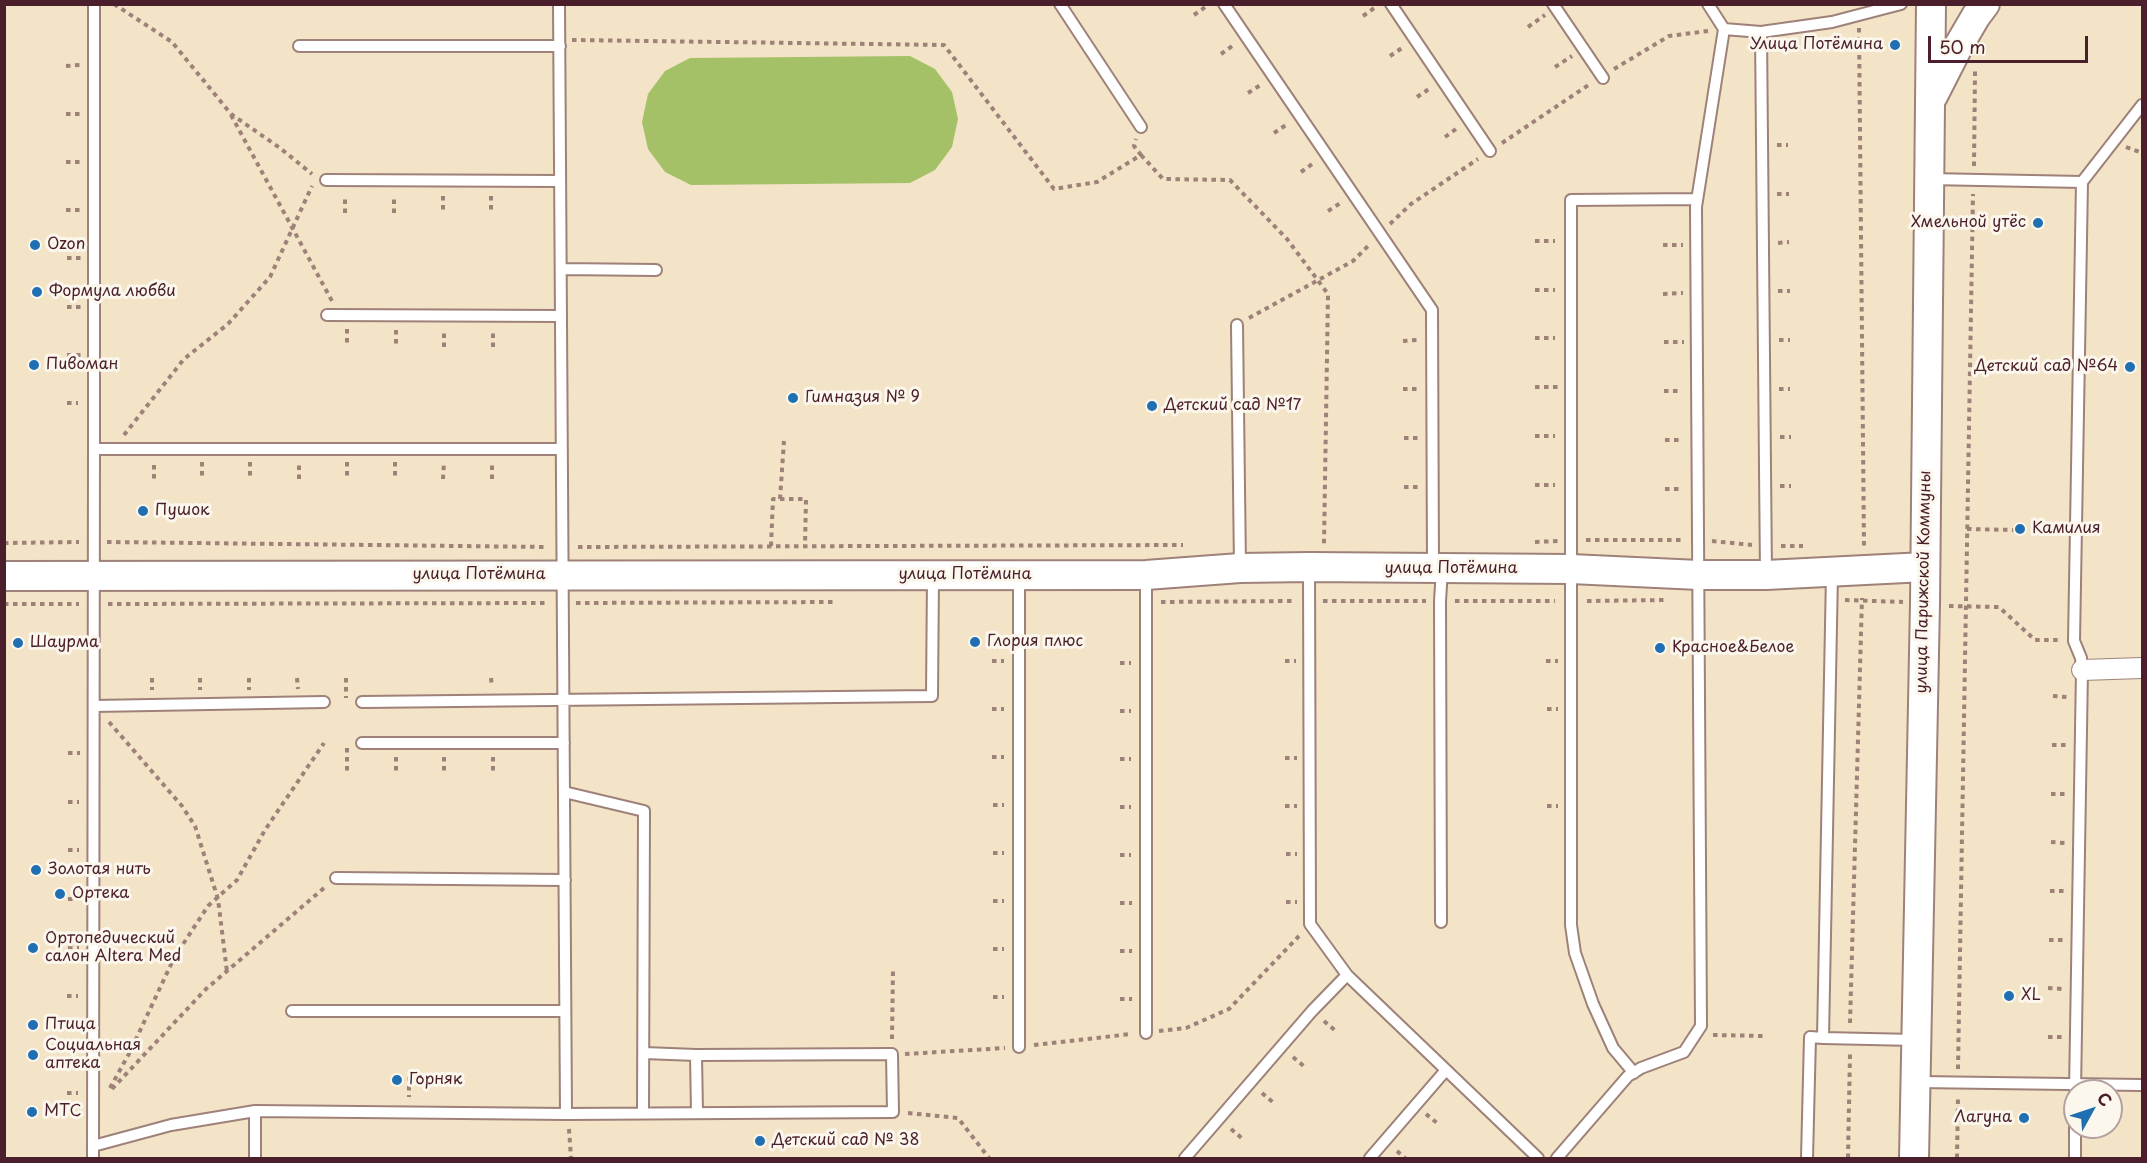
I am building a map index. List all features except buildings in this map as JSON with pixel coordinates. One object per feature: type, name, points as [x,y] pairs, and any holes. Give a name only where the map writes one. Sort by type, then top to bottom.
[{"type":"street","name":"улица Парижской Коммуны","points":[[1914,1158],[1925,603],[1931,4]]},
{"type":"street","points":[[1929,104],[1959,45],[1985,4]]},
{"type":"street","name":"улица Потёмина","points":[[4,576],[933,574],[1019,575],[1145,588],[1240,568],[1309,567],[1571,569],[1699,588],[1766,575],[1925,567]]},
{"type":"street","points":[[2082,670],[2142,668]]},
{"type":"lane","points":[[93,1158],[94,4]]},
{"type":"lane","points":[[559,4],[566,1114]]},
{"type":"lane","points":[[1060,4],[1141,127]]},
{"type":"lane","points":[[1224,4],[1432,310],[1437,569],[1440,601],[1441,922]]},
{"type":"lane","points":[[1391,4],[1490,151]]},
{"type":"lane","points":[[1553,4],[1602,77]]},
{"type":"lane","points":[[1557,1158],[1634,1073],[1648,1064],[1684,1052],[1701,1026],[1697,199],[1724,29],[1708,4]]},
{"type":"lane","points":[[1724,29],[1761,32],[1832,22],[1901,4]]},
{"type":"lane","points":[[1761,32],[1766,575]]},
{"type":"lane","points":[[299,46],[560,43]]},
{"type":"lane","points":[[2075,1079],[2082,670],[2081,658],[2074,640],[2082,182],[2142,105]]},
{"type":"lane","points":[[1928,179],[2082,182]]},
{"type":"lane","points":[[326,180],[560,181]]},
{"type":"lane","points":[[1634,1073],[1613,1048],[1593,1004],[1575,953],[1571,925],[1571,200],[1697,199]]},
{"type":"lane","points":[[561,268],[656,270]]},
{"type":"lane","points":[[327,315],[561,316]]},
{"type":"lane","points":[[1237,325],[1240,568]]},
{"type":"lane","points":[[94,449],[562,449]]},
{"type":"lane","points":[[1309,567],[1310,924],[1347,975],[1538,1158]]},
{"type":"lane","points":[[1823,1038],[1832,571]]},
{"type":"lane","points":[[362,702],[932,696],[933,574]]},
{"type":"lane","points":[[1019,575],[1019,1047]]},
{"type":"lane","points":[[1145,588],[1146,1033]]},
{"type":"lane","points":[[94,706],[324,702]]},
{"type":"lane","points":[[362,743],[564,743]]},
{"type":"lane","points":[[564,792],[644,810],[643,1113]]},
{"type":"lane","points":[[336,878],[564,880]]},
{"type":"lane","points":[[1185,1158],[1312,1011],[1347,975]]},
{"type":"lane","points":[[292,1011],[565,1011]]},
{"type":"lane","points":[[1808,1158],[1810,1037],[1916,1040]]},
{"type":"lane","points":[[93,1146],[171,1125],[255,1111],[566,1114],[893,1112],[892,1054],[644,1053]]},
{"type":"lane","points":[[696,1055],[697,1113]]},
{"type":"lane","points":[[1370,1158],[1446,1070]]},
{"type":"lane","points":[[1915,1082],[2063,1087]]},
{"type":"lane","points":[[2123,1086],[2142,1085]]},
{"type":"lane","points":[[255,1111],[255,1158]]},
{"type":"lane","points":[[2075,1139],[2075,1158]]},
{"type":"path","points":[[114,4],[172,42],[231,114],[339,315]]},
{"type":"path","points":[[1194,15],[1209,4]]},
{"type":"path","points":[[1363,16],[1379,4]]},
{"type":"path","points":[[1237,325],[1353,261],[1411,204],[1602,77],[1669,36],[1724,29]]},
{"type":"path","points":[[560,43],[944,45],[1054,189],[1097,182],[1141,155]]},
{"type":"path","points":[[1957,1158],[1975,63]]},
{"type":"path","points":[[112,449],[184,359],[228,324],[270,277],[316,177],[280,148],[231,114]]},
{"type":"path","points":[[1141,127],[1134,146],[1163,179],[1230,180],[1287,239],[1328,294],[1324,546],[1335,546]]},
{"type":"path","points":[[1535,387],[1571,387]]},
{"type":"path","points":[[780,499],[784,441]]},
{"type":"path","points":[[771,546],[772,499],[806,499],[805,546]]},
{"type":"path","points":[[1967,529],[2015,530]]},
{"type":"path","points":[[1525,542],[1699,539],[1765,546],[1809,546]]},
{"type":"path","points":[[4,543],[563,547],[1193,545]]},
{"type":"path","points":[[1853,546],[1864,546]]},
{"type":"path","points":[[1145,588],[1308,601],[1571,601],[1699,588]]},
{"type":"path","points":[[1832,600],[1925,603],[1965,608],[1999,607],[2035,640],[2074,640]]},
{"type":"path","points":[[4,604],[840,602]]},
{"type":"path","points":[[346,678],[346,702]]},
{"type":"path","points":[[94,706],[182,806],[195,826],[218,899],[227,972]]},
{"type":"path","points":[[324,743],[265,830],[237,880],[208,906],[174,958],[130,1052],[106,1094],[206,989],[336,878]]},
{"type":"path","points":[[347,743],[347,771]]},
{"type":"path","points":[[893,970],[892,1054],[1019,1047],[1146,1033],[1186,1028],[1228,1009],[1310,924]]},
{"type":"path","points":[[1694,1035],[1764,1036]]},
{"type":"path","points":[[893,1112],[958,1118],[989,1158]]},
{"type":"path","points":[[566,1114],[571,1141],[570,1158]]},
{"type":"green space","points":[[910,56],[935,69],[952,92],[958,119],[952,147],[935,170],[910,183],[691,185],[665,172],[648,149],[642,122],[648,94],[665,71],[690,58]]},
{"type":"place","name":"Улица Потёмина","points":[[1895,45]]},
{"type":"place","name":"Хмельной утёс","points":[[2038,223]]},
{"type":"place","name":"Ozon","points":[[35,245]]},
{"type":"place","name":"Формула любви","points":[[37,292]]},
{"type":"place","name":"Пивоман","points":[[34,365]]},
{"type":"place","name":"Детский сад №64","points":[[2130,367]]},
{"type":"place","name":"Гимназия № 9","points":[[793,398]]},
{"type":"place","name":"Детский сад №17","points":[[1152,406]]},
{"type":"place","name":"Пушок","points":[[143,511]]},
{"type":"place","name":"Камилия","points":[[2020,529]]},
{"type":"place","name":"Глория плюс","points":[[975,642]]},
{"type":"place","name":"Шаурма","points":[[18,643]]},
{"type":"place","name":"Красное&Белое","points":[[1660,648]]},
{"type":"place","name":"Золотая нить","points":[[36,870]]},
{"type":"place","name":"Ортека","points":[[60,894]]},
{"type":"place","name":"Ортопедический салон Altera Med","points":[[33,948]]},
{"type":"place","name":"XL","points":[[2009,996]]},
{"type":"place","name":"Птица","points":[[33,1025]]},
{"type":"place","name":"Социальная аптека","points":[[33,1055]]},
{"type":"place","name":"Горняк","points":[[397,1080]]},
{"type":"place","name":"МТС","points":[[32,1112]]},
{"type":"place","name":"Лагуна","points":[[2024,1118]]},
{"type":"place","name":"Детский сад № 38","points":[[760,1141]]}]
